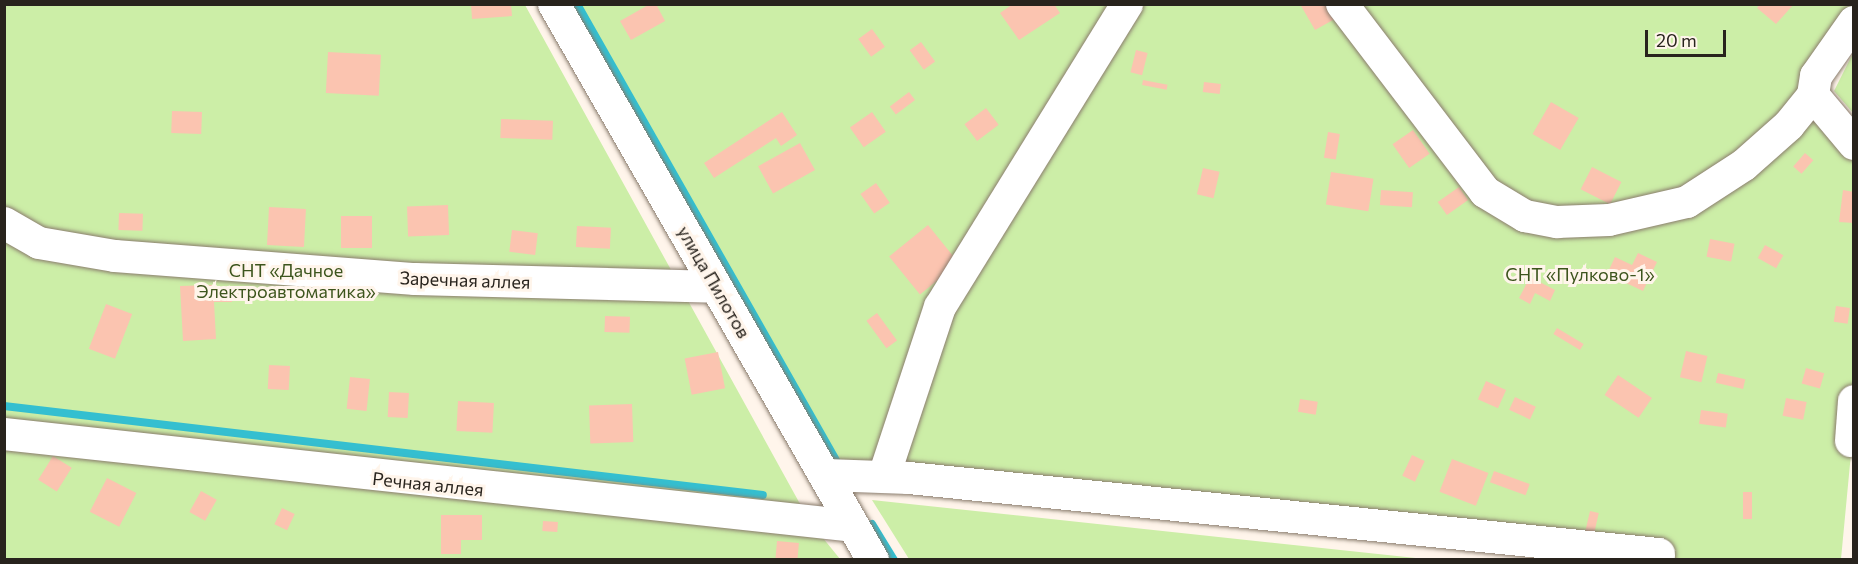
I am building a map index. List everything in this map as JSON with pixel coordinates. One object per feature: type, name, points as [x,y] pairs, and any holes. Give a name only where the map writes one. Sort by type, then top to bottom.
[{"type":"street","name":"улица Пилотов","points":[[554,4],[826,474],[873,560]]},
{"type":"street","points":[[884,476],[940,307],[1127,4]]},
{"type":"street","points":[[1342,4],[1485,192],[1525,216],[1557,222],[1609,220],[1687,202],[1744,165],[1813,95],[1816,76],[1854,22]]},
{"type":"street","points":[[1813,95],[1854,144]]},
{"type":"street","name":"Заречная аллея","points":[[4,223],[39,243],[115,256],[415,279],[716,287]]},
{"type":"street","points":[[1851,441],[1854,401]]},
{"type":"street","name":"Речная аллея","points":[[4,434],[301,471],[853,526]]},
{"type":"street","points":[[826,474],[884,476],[1659,554]]},
{"type":"green space","name":"СНТ «Дачное Электроавтоматика»","points":[[4,5],[525,5],[810,522],[840,559],[5,559]]},
{"type":"green space","name":"СНТ «Пулково-1»","points":[[571,5],[1853,5],[1853,22],[1816,76],[1853,144],[1854,422],[1841,559],[1680,559],[837,471]]},
{"type":"green space","points":[[1853,53],[1854,113],[1834,91]]},
{"type":"green space","points":[[872,500],[1425,559],[909,559]]},
{"type":"building","points":[[471,4],[511,4],[512,16],[472,19]]},
{"type":"building","points":[[650,4],[656,4],[665,21],[631,40],[620,21]]},
{"type":"building","points":[[1013,4],[1054,4],[1060,13],[1019,40],[1000,13]]},
{"type":"building","points":[[1300,4],[1336,4],[1342,15],[1315,30]]},
{"type":"building","points":[[1760,4],[1794,4],[1776,24],[1757,8]]},
{"type":"building","points":[[872,29],[885,47],[871,57],[858,39]]},
{"type":"building","points":[[921,42],[935,61],[924,70],[910,50]]},
{"type":"building","points":[[1136,50],[1148,53],[1142,75],[1130,72]]},
{"type":"building","points":[[328,52],[381,55],[379,96],[326,93]]},
{"type":"building","points":[[1143,80],[1168,85],[1167,90],[1142,85]]},
{"type":"building","points":[[1204,82],[1221,84],[1220,94],[1203,92]]},
{"type":"building","points":[[909,92],[915,100],[896,114],[890,106]]},
{"type":"building","points":[[1551,102],[1579,118],[1560,150],[1532,134]]},
{"type":"building","points":[[986,108],[999,125],[977,141],[964,124]]},
{"type":"building","points":[[172,111],[202,112],[201,134],[171,133]]},
{"type":"building","points":[[782,112],[797,135],[781,146],[776,138],[714,178],[704,163]]},
{"type":"building","points":[[872,112],[886,132],[864,147],[850,127]]},
{"type":"building","points":[[501,119],[553,121],[552,140],[500,138]]},
{"type":"building","points":[[1413,130],[1430,154],[1409,168],[1393,144]]},
{"type":"building","points":[[1328,132],[1340,134],[1336,160],[1324,158]]},
{"type":"building","points":[[800,143],[815,170],[773,193],[758,166]]},
{"type":"building","points":[[1805,153],[1813,160],[1801,174],[1793,167]]},
{"type":"building","points":[[1592,167],[1621,182],[1610,204],[1581,189]]},
{"type":"building","points":[[1203,168],[1220,172],[1213,198],[1197,194]]},
{"type":"building","points":[[1331,172],[1373,179],[1368,211],[1326,205]]},
{"type":"building","points":[[876,183],[890,203],[874,214],[860,194]]},
{"type":"building","points":[[1459,187],[1468,200],[1447,215],[1438,202]]},
{"type":"building","points":[[1381,190],[1413,192],[1412,207],[1380,205]]},
{"type":"building","points":[[1843,190],[1854,192],[1854,223],[1839,222]]},
{"type":"building","points":[[448,205],[449,235],[408,236],[407,206]]},
{"type":"building","points":[[269,207],[306,209],[304,247],[267,245]]},
{"type":"building","points":[[119,213],[143,214],[142,231],[118,230]]},
{"type":"building","points":[[341,216],[372,216],[372,248],[341,248]]},
{"type":"building","points":[[928,225],[959,263],[920,295],[889,256]]},
{"type":"building","points":[[577,226],[611,228],[610,249],[576,247]]},
{"type":"building","points":[[512,230],[538,233],[535,255],[509,252]]},
{"type":"building","points":[[1710,239],[1735,244],[1731,261],[1707,257]]},
{"type":"building","points":[[1765,245],[1783,255],[1776,268],[1758,258]]},
{"type":"building","points":[[1638,253],[1657,262],[1643,291],[1607,274],[1615,257],[1632,265]]},
{"type":"building","points":[[1530,277],[1555,290],[1550,301],[1535,293],[1530,304],[1519,298]]},
{"type":"building","points":[[213,285],[213,290],[232,290],[232,302],[214,302],[216,339],[183,341],[180,286]]},
{"type":"building","points":[[106,304],[132,314],[115,359],[89,349]]},
{"type":"building","points":[[1836,306],[1850,308],[1848,324],[1834,322]]},
{"type":"building","points":[[877,313],[897,341],[886,348],[866,321]]},
{"type":"building","points":[[605,316],[630,317],[629,333],[604,332]]},
{"type":"building","points":[[1557,328],[1584,344],[1580,350],[1553,334]]},
{"type":"building","points":[[1686,351],[1707,356],[1701,382],[1680,377]]},
{"type":"building","points":[[718,352],[725,388],[692,395],[685,358]]},
{"type":"building","points":[[269,365],[290,366],[289,390],[268,389]]},
{"type":"building","points":[[1806,368],[1824,373],[1820,389],[1802,383]]},
{"type":"building","points":[[1718,373],[1745,379],[1743,389],[1716,383]]},
{"type":"building","points":[[1618,375],[1652,398],[1639,418],[1605,395]]},
{"type":"building","points":[[350,377],[370,379],[367,411],[347,409]]},
{"type":"building","points":[[1486,381],[1506,390],[1498,408],[1478,399]]},
{"type":"building","points":[[389,392],[409,393],[408,418],[388,417]]},
{"type":"building","points":[[1515,397],[1536,407],[1530,419],[1509,410]]},
{"type":"building","points":[[1786,398],[1807,402],[1803,420],[1783,416]]},
{"type":"building","points":[[1300,399],[1318,402],[1316,415],[1298,412]]},
{"type":"building","points":[[458,401],[494,403],[492,433],[456,431]]},
{"type":"building","points":[[632,404],[633,442],[590,443],[589,406]]},
{"type":"building","points":[[1701,410],[1728,414],[1726,428],[1699,424]]},
{"type":"building","points":[[1412,455],[1425,461],[1415,482],[1402,476]]},
{"type":"building","points":[[53,456],[72,468],[57,491],[38,480]]},
{"type":"building","points":[[1452,459],[1488,473],[1476,506],[1439,492]]},
{"type":"building","points":[[1494,471],[1530,484],[1526,495],[1490,482]]},
{"type":"building","points":[[107,478],[136,493],[119,527],[90,512]]},
{"type":"building","points":[[201,491],[217,500],[205,521],[189,512]]},
{"type":"building","points":[[1743,492],[1752,492],[1752,519],[1743,519]]},
{"type":"building","points":[[282,508],[295,514],[287,530],[274,524]]},
{"type":"building","points":[[1590,511],[1599,513],[1594,535],[1585,533]]},
{"type":"building","points":[[441,515],[482,515],[482,540],[461,540],[461,554],[441,554]]},
{"type":"building","points":[[543,521],[558,522],[557,532],[542,531]]},
{"type":"building","points":[[777,541],[799,543],[797,560],[775,559]]},
{"type":"waterway","points":[[577,4],[837,462]]},
{"type":"waterway","points":[[4,406],[763,495]]},
{"type":"waterway","points":[[872,524],[894,560]]}]
